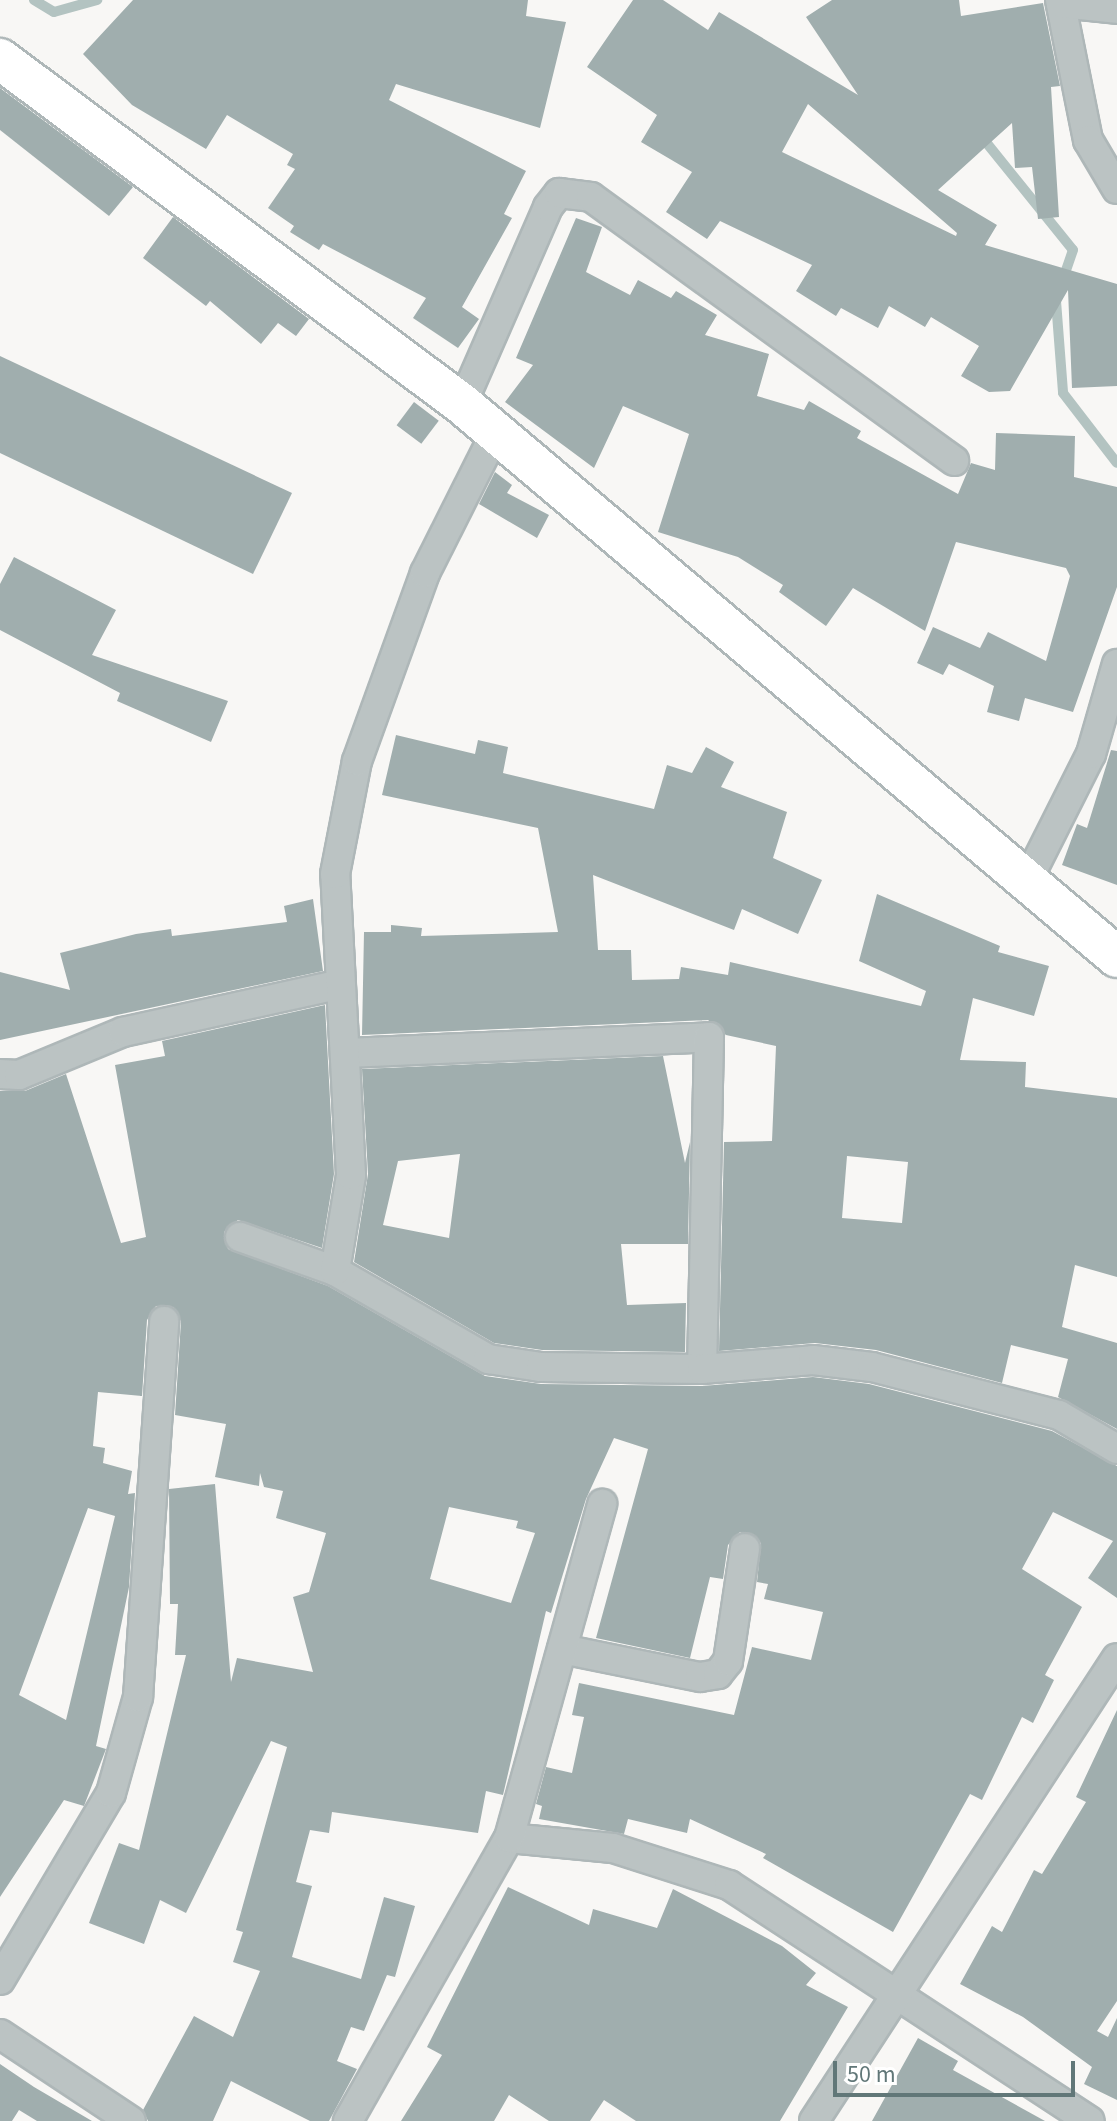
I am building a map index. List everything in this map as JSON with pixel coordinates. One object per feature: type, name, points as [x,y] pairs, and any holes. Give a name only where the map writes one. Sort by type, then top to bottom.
[{"type":"street","points":[[1117,9],[1060,2],[1088,140],[1117,189]]},
{"type":"street","points":[[0,59],[462,404],[1117,957]]},
{"type":"street","points":[[462,404],[548,207],[559,193],[570,194],[591,197],[954,461]]},
{"type":"street","points":[[335,1271],[351,1175],[349,1053],[337,985],[335,874],[357,761],[425,573],[496,432]]},
{"type":"street","points":[[1028,879],[1091,754],[1117,664]]},
{"type":"street","points":[[0,1074],[19,1075],[123,1032],[337,985]]},
{"type":"street","points":[[349,1053],[709,1037],[702,1369]]},
{"type":"street","points":[[240,1237],[335,1271],[488,1359],[541,1367],[702,1369],[813,1360],[872,1367],[1059,1415],[1117,1449]]},
{"type":"street","points":[[0,1980],[111,1793],[138,1697],[164,1321]]},
{"type":"street","points":[[348,2121],[509,1838],[602,1504]]},
{"type":"street","points":[[562,1649],[700,1677],[718,1674],[728,1661],[745,1548]]},
{"type":"street","points":[[814,2121],[1117,1658]]},
{"type":"street","points":[[509,1838],[613,1848],[729,1885],[896,1998],[1090,2121]]},
{"type":"street","points":[[0,2034],[131,2121]]},
{"type":"building","points":[[133,0],[528,0],[526,16],[566,22],[540,128],[396,84],[389,100],[526,171],[504,214],[512,218],[462,307],[479,319],[458,348],[413,318],[426,298],[323,244],[319,250],[290,232],[294,226],[268,208],[295,169],[287,165],[293,154],[227,115],[206,149],[132,105],[83,54]]},
{"type":"building","points":[[633,0],[663,0],[708,30],[719,12],[858,95],[806,17],[832,0],[959,0],[961,16],[1043,3],[1060,86],[1051,87],[1059,217],[1038,219],[1032,167],[1015,168],[1012,123],[938,190],[997,225],[985,245],[1117,284],[1117,386],[1072,388],[1068,290],[1010,391],[989,392],[961,376],[979,346],[931,317],[925,327],[889,306],[878,328],[841,308],[836,316],[796,291],[812,265],[720,221],[707,239],[666,212],[692,172],[641,142],[657,115],[587,67]],"holes":[[[808,104],[957,233],[956,236],[782,152]]]},
{"type":"building","points":[[0,88],[133,187],[109,216],[0,130]]},
{"type":"building","points":[[173,217],[309,319],[296,336],[278,323],[261,344],[210,301],[206,306],[143,258]]},
{"type":"building","points":[[576,218],[602,227],[586,272],[630,295],[638,280],[671,298],[676,291],[717,315],[705,335],[769,354],[757,396],[804,410],[809,401],[861,431],[857,438],[958,494],[971,463],[995,470],[996,433],[1075,436],[1074,477],[1117,487],[1117,587],[1073,712],[1025,698],[1019,721],[987,712],[994,686],[949,664],[943,675],[917,663],[933,627],[980,648],[988,632],[1046,661],[1070,576],[1066,568],[956,542],[925,631],[853,588],[826,626],[779,592],[783,585],[738,557],[658,532],[689,434],[623,406],[594,468],[505,402],[533,365],[516,358]]},
{"type":"building","points":[[0,356],[292,493],[253,574],[0,453]]},
{"type":"building","points":[[414,402],[439,421],[421,444],[397,425]]},
{"type":"building","points":[[495,472],[512,485],[507,493],[549,515],[537,538],[479,504]]},
{"type":"building","points":[[14,557],[116,610],[92,655],[228,701],[211,742],[117,701],[120,693],[0,630],[0,584]]},
{"type":"building","points":[[396,735],[475,754],[478,740],[508,747],[503,773],[654,809],[667,765],[692,773],[706,747],[734,762],[721,787],[787,812],[773,858],[822,880],[798,934],[742,909],[734,930],[593,875],[598,950],[631,950],[632,980],[679,979],[681,967],[728,975],[730,962],[921,1006],[926,991],[859,961],[877,894],[1000,946],[998,952],[1049,966],[1034,1016],[973,998],[960,1060],[1026,1062],[1025,1087],[1117,1098],[1117,1277],[1075,1265],[1062,1327],[1117,1343],[1117,1429],[1058,1397],[1068,1359],[1011,1345],[1002,1383],[876,1350],[815,1343],[719,1351],[724,1142],[772,1141],[776,1046],[726,1035],[708,1020],[362,1035],[364,932],[391,932],[391,925],[422,928],[421,936],[558,932],[538,828],[382,795]],"holes":[[[847,1156],[908,1162],[902,1223],[842,1218]]]},
{"type":"building","points":[[1111,750],[1117,751],[1117,885],[1062,865],[1077,824],[1087,828]]},
{"type":"building","points":[[313,899],[323,971],[0,1040],[0,972],[70,990],[60,953],[136,934],[171,929],[172,936],[287,922],[284,906]]},
{"type":"building","points":[[325,1005],[334,1174],[322,1248],[238,1220],[224,1232],[228,1249],[328,1286],[485,1376],[541,1384],[702,1386],[813,1377],[869,1384],[1052,1431],[1117,1466],[1117,1598],[1088,1578],[1113,1541],[1053,1512],[1022,1569],[1082,1607],[1045,1675],[1054,1680],[1033,1723],[1022,1717],[982,1800],[970,1794],[893,1932],[763,1858],[766,1854],[690,1819],[687,1833],[628,1819],[624,1834],[539,1819],[542,1806],[536,1804],[546,1767],[572,1773],[584,1717],[572,1715],[579,1683],[734,1715],[752,1647],[811,1660],[823,1612],[764,1599],[768,1584],[757,1582],[761,1543],[740,1532],[728,1545],[723,1579],[710,1577],[690,1658],[596,1638],[648,1449],[614,1438],[586,1499],[551,1613],[546,1611],[503,1795],[486,1791],[478,1833],[332,1812],[329,1833],[310,1830],[296,1882],[312,1886],[292,1957],[361,1979],[384,1897],[415,1906],[395,1977],[387,1975],[364,2031],[351,2027],[337,2061],[357,2069],[329,2121],[310,2121],[231,2081],[213,2121],[148,2121],[143,2110],[194,2016],[233,2037],[260,1971],[233,1962],[243,1932],[236,1930],[287,1747],[271,1741],[186,1913],[160,1900],[144,1944],[89,1923],[119,1843],[139,1850],[186,1655],[175,1655],[178,1604],[170,1604],[169,1489],[215,1484],[231,1682],[237,1658],[313,1672],[293,1597],[309,1592],[326,1533],[276,1518],[283,1491],[264,1487],[260,1473],[259,1486],[215,1477],[226,1424],[175,1415],[181,1321],[173,1307],[156,1306],[147,1320],[142,1396],[98,1392],[93,1446],[105,1448],[103,1463],[132,1471],[128,1494],[135,1493],[129,1587],[96,1746],[106,1749],[84,1806],[64,1800],[0,1897],[0,1091],[25,1091],[66,1074],[121,1243],[146,1237],[115,1065],[165,1056],[162,1041]],"holes":[[[449,1507],[518,1521],[516,1528],[535,1533],[511,1603],[430,1579]],[[88,1508],[115,1516],[66,1720],[19,1695]]]},
{"type":"building","points":[[663,1056],[685,1163],[690,1142],[688,1244],[621,1244],[627,1305],[686,1303],[685,1352],[542,1350],[494,1343],[354,1262],[368,1174],[362,1069]],"holes":[[[460,1154],[449,1238],[383,1225],[398,1161]]]},
{"type":"building","points":[[1117,1710],[1117,2001],[1097,2031],[1108,2037],[1117,2018],[1117,2100],[1084,2084],[1092,2067],[1023,2017],[960,1984],[992,1926],[1002,1932],[1034,1870],[1042,1874],[1086,1802],[1076,1797]]},
{"type":"building","points":[[508,1887],[589,1925],[593,1909],[657,1928],[673,1889],[782,1946],[816,1973],[806,1985],[848,2007],[780,2121],[636,2121],[604,2100],[590,2121],[549,2121],[509,2095],[494,2121],[401,2121],[442,2055],[427,2047]]},
{"type":"building","points":[[918,2038],[958,2061],[953,2070],[1045,2121],[872,2121]]},
{"type":"building","points":[[0,2064],[92,2121],[37,2121],[19,2110],[12,2121],[0,2121]]},
{"type":"waterway","points":[[34,0],[54,12],[97,0]]},
{"type":"waterway","points":[[981,136],[1073,250],[1062,282]]},
{"type":"waterway","points":[[1056,301],[1063,393],[1117,463]]}]
